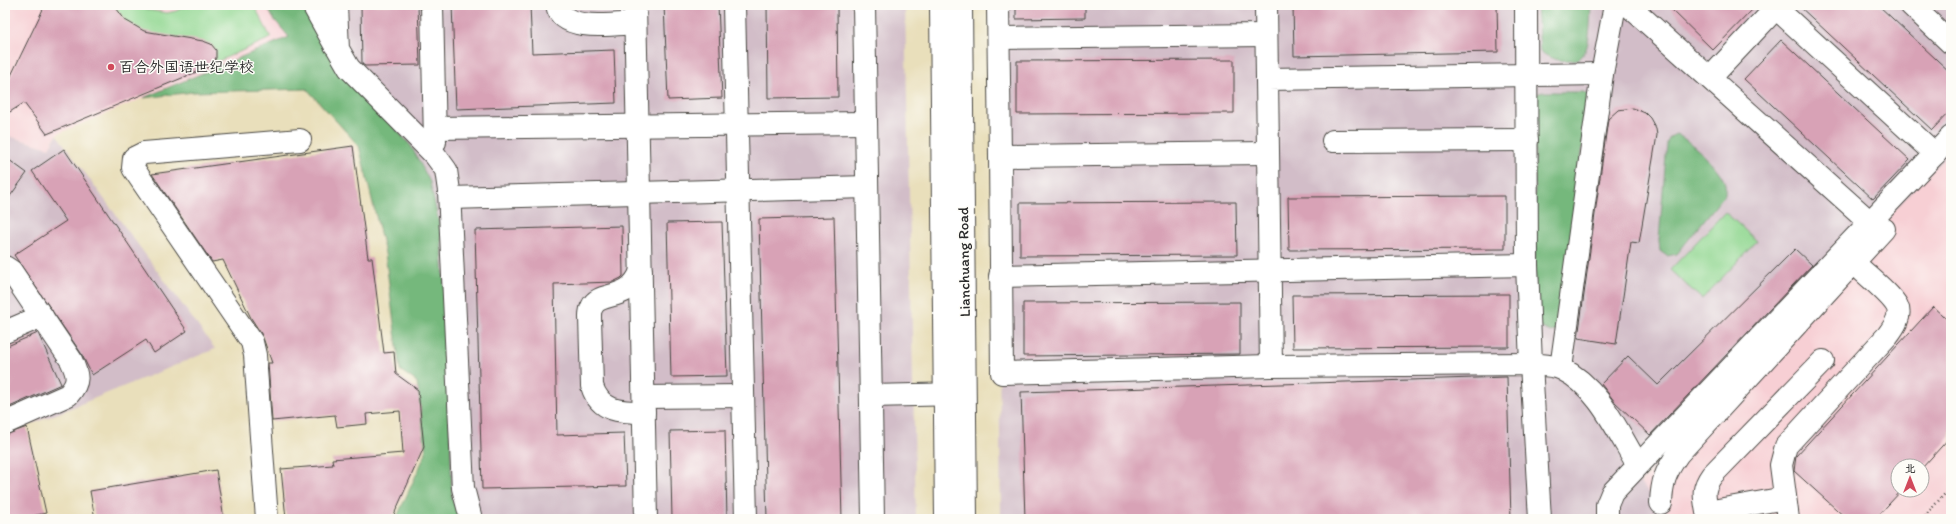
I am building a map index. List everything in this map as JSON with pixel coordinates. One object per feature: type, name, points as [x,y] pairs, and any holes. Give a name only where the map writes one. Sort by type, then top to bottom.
[{"type":"street","points":[[313,5],[349,68],[435,155],[446,170],[450,198],[463,488],[471,519]]},
{"type":"street","points":[[336,5],[338,49]]},
{"type":"street","points":[[432,5],[435,155]]},
{"type":"street","points":[[558,5],[563,17],[573,23],[599,15],[635,14],[646,519]]},
{"type":"street","points":[[734,5],[746,519]]},
{"type":"street","points":[[864,5],[873,519]]},
{"type":"street","name":"Lianchuang Road","points":[[941,5],[955,394],[966,519]]},
{"type":"street","name":"Lianchuang Road","points":[[946,519],[955,394],[961,5]]},
{"type":"street","points":[[998,5],[1002,373],[1271,366],[1531,364],[1561,368],[1588,387],[1604,409],[1638,465]]},
{"type":"street","points":[[1266,5],[1271,366]]},
{"type":"street","points":[[1526,5],[1527,265],[1540,519]]},
{"type":"street","points":[[1561,368],[1602,74],[1615,5]]},
{"type":"street","points":[[1628,5],[1870,222]]},
{"type":"street","points":[[1911,5],[1951,42]]},
{"type":"street","points":[[1710,78],[1776,6],[1943,155]]},
{"type":"street","points":[[999,38],[1266,34]]},
{"type":"street","points":[[1267,78],[1602,74]]},
{"type":"street","points":[[435,128],[866,123]]},
{"type":"street","points":[[1661,503],[1662,485],[1666,471],[1678,454],[1853,262],[1943,155],[1951,137]]},
{"type":"street","points":[[267,519],[255,355],[252,342],[133,168],[133,163],[134,158],[144,153],[300,140]]},
{"type":"street","points":[[1332,141],[1526,140]]},
{"type":"street","points":[[1000,156],[1267,153]]},
{"type":"street","points":[[1607,519],[1607,505],[1612,493],[1870,222],[1943,155]]},
{"type":"street","points":[[450,198],[867,187]]},
{"type":"street","points":[[1823,361],[1712,475],[1705,485],[1704,495],[1707,512],[1787,509],[1780,465],[1786,446],[1895,325],[1898,315],[1898,307],[1853,262]]},
{"type":"street","points":[[1000,276],[1269,272],[1527,265]]},
{"type":"street","points":[[5,267],[11,271],[42,316],[71,360],[76,371],[75,387],[68,395],[5,423]]},
{"type":"street","points":[[641,271],[637,281],[630,289],[597,301],[592,307],[590,317],[592,386],[595,396],[603,404],[613,410],[644,404],[743,396]]},
{"type":"street","points":[[5,332],[42,316]]},
{"type":"street","points":[[871,396],[955,394]]},
{"type":"street","points":[[1762,424],[1786,446]]},
{"type":"path","points":[[1922,519],[1951,487]]},
{"type":"shaded area","name":"百合外国语世纪学校","points":[[5,5],[270,5],[290,37],[57,134],[49,148],[5,135]]},
{"type":"shaded area","points":[[270,5],[905,5],[916,519],[458,519],[452,499],[425,189],[284,30]]},
{"type":"shaded area","points":[[995,5],[1951,5],[1951,150],[1640,483],[1675,519],[1001,519]]},
{"type":"shaded area","points":[[5,135],[49,148],[57,135],[215,349],[5,435]]},
{"type":"shaded area","points":[[1951,150],[1951,519],[1675,519],[1640,484]]},
{"type":"green space","points":[[96,5],[140,5],[148,10],[167,13],[176,11],[188,5],[254,5],[271,38],[138,96]]},
{"type":"green space","points":[[266,5],[301,5],[315,20],[369,99],[411,146],[430,182],[441,233],[447,323],[452,499],[462,519],[396,519],[426,453],[417,382],[400,370],[385,253],[359,146],[307,89],[193,92],[143,98],[289,37],[273,18]]},
{"type":"green space","points":[[1537,5],[1591,5],[1587,47],[1581,57],[1574,60],[1557,60],[1540,51]]},
{"type":"green space","points":[[1542,92],[1583,92],[1589,95],[1560,329],[1551,332],[1535,325],[1535,95]]},
{"type":"green space","points":[[1676,134],[1696,148],[1721,175],[1725,183],[1725,194],[1677,254],[1667,256],[1660,251],[1659,240],[1667,143],[1670,137]]},
{"type":"green space","points":[[1725,212],[1757,241],[1702,299],[1670,270]]},
{"type":"building","name":"百合外国语世纪学校","points":[[45,5],[114,5],[125,20],[144,31],[203,41],[211,44],[216,50],[216,58],[211,66],[47,134],[24,103],[5,115],[5,88]]},
{"type":"building","points":[[361,5],[418,5],[420,65],[365,66],[362,64]]},
{"type":"building","points":[[452,5],[530,5],[532,53],[614,50],[616,103],[456,109]]},
{"type":"building","points":[[664,5],[718,5],[722,98],[668,100]]},
{"type":"building","points":[[767,5],[837,5],[838,97],[768,98]]},
{"type":"building","points":[[1016,5],[1085,5],[1085,18],[1016,19]]},
{"type":"building","points":[[1293,5],[1497,5],[1498,52],[1294,56]]},
{"type":"building","points":[[1667,5],[1757,5],[1713,50]]},
{"type":"building","points":[[1798,5],[1878,5],[1951,73],[1951,110],[1932,130]]},
{"type":"building","points":[[1781,40],[1910,160],[1873,199],[1744,79]]},
{"type":"building","points":[[1234,60],[1234,113],[1017,114],[1017,61]]},
{"type":"building","points":[[1633,108],[1645,113],[1650,118],[1656,129],[1657,135],[1639,243],[1631,242],[1616,344],[1578,338],[1608,119],[1618,110]]},
{"type":"building","points":[[353,146],[368,258],[372,258],[384,353],[394,352],[396,374],[418,390],[424,447],[392,519],[286,519],[281,469],[333,465],[332,459],[403,453],[400,411],[366,414],[367,424],[337,427],[335,415],[272,421],[268,363],[272,363],[262,335],[251,318],[223,260],[212,262],[152,174]]},
{"type":"building","points":[[64,149],[187,331],[154,353],[146,340],[92,375],[81,353],[14,255],[66,221],[32,171]]},
{"type":"building","points":[[5,157],[27,173],[5,203]]},
{"type":"building","points":[[1505,196],[1505,249],[1289,250],[1288,197]]},
{"type":"building","points":[[1236,202],[1237,255],[1020,256],[1020,203]]},
{"type":"building","points":[[834,217],[842,519],[767,519],[759,219]]},
{"type":"building","points":[[722,222],[727,376],[671,377],[667,223]]},
{"type":"building","points":[[622,226],[623,276],[621,278],[613,282],[554,284],[557,435],[624,433],[626,486],[482,489],[475,230]]},
{"type":"building","points":[[1795,249],[1812,265],[1650,435],[1615,402],[1601,384],[1628,356],[1658,385]]},
{"type":"building","points":[[1509,294],[1509,347],[1293,348],[1292,295]]},
{"type":"building","points":[[1240,302],[1240,354],[1023,356],[1023,303]]},
{"type":"building","points":[[1933,307],[1951,323],[1951,436],[1930,459],[1890,458],[1890,498],[1895,498],[1875,519],[1847,519],[1794,471],[1796,456]]},
{"type":"building","points":[[38,333],[61,384],[5,409],[5,347]]},
{"type":"building","points":[[1507,377],[1511,519],[1025,519],[1021,392]]},
{"type":"building","points":[[27,427],[46,513],[19,519],[5,519],[5,435]]},
{"type":"building","points":[[725,430],[727,519],[672,519],[670,431]]},
{"type":"building","points":[[216,470],[224,519],[95,519],[90,491]]},
{"type":"place","name":"百合外国语世纪学校","points":[[111,67]]}]
